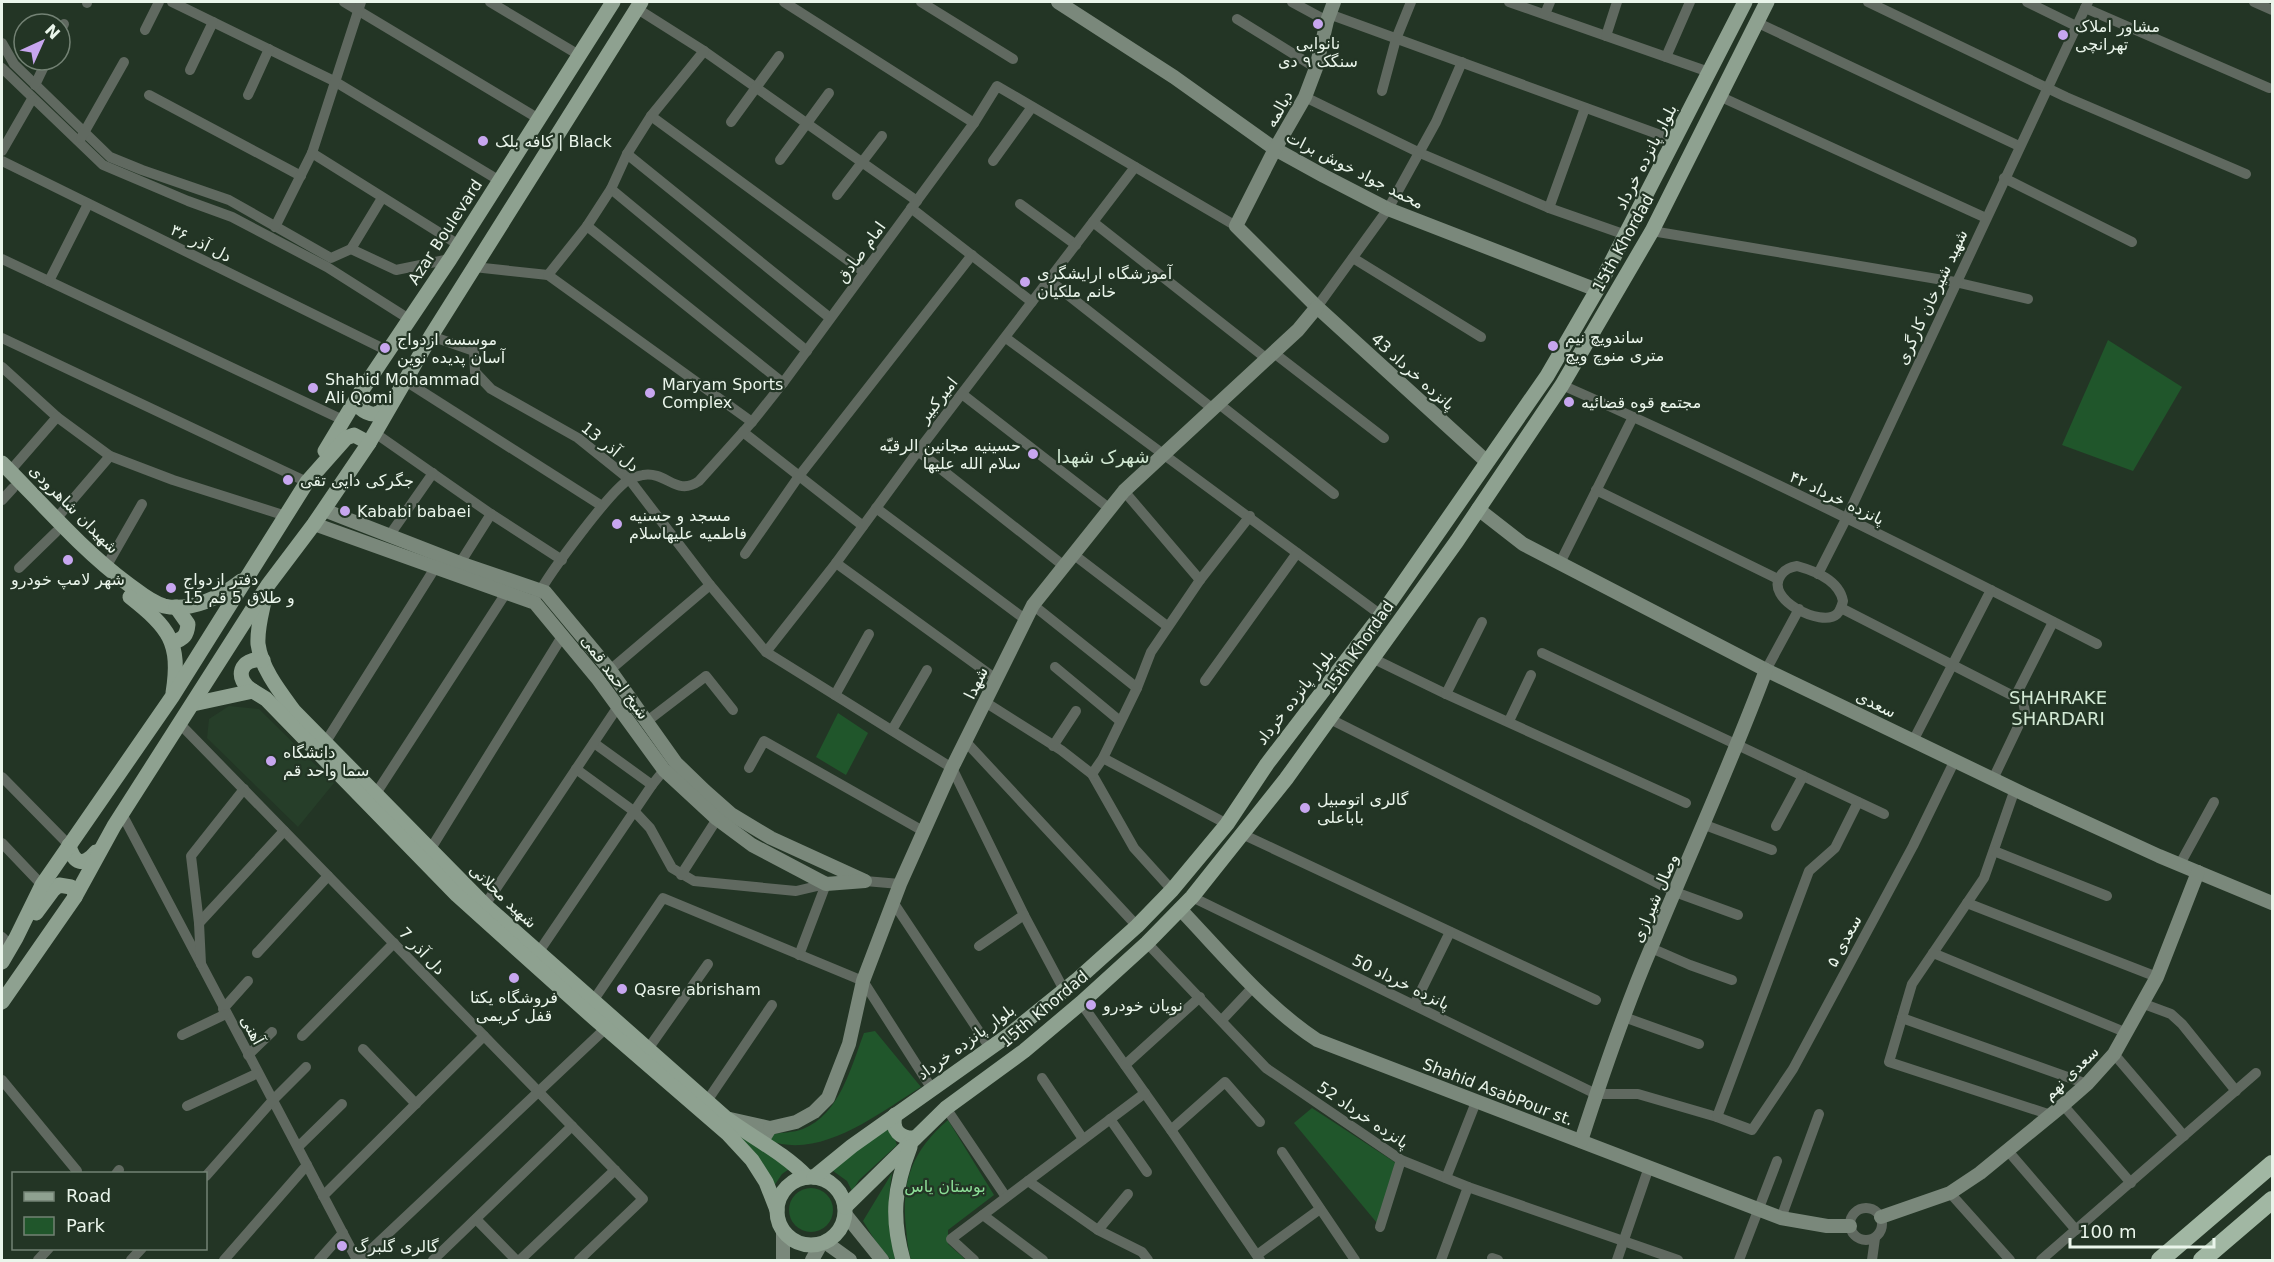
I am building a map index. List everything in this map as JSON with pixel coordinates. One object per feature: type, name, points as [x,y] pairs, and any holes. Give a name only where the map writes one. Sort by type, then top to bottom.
[{"type":"highway","points":[[2160,1260],[2272,1164]]},
{"type":"highway","points":[[2202,1260],[2272,1200]]},
{"type":"main road","name":"Azar Boulevard","points":[[307,482],[358,396],[450,260],[614,2]]},
{"type":"main road","name":"بلوار پانزده خرداد","points":[[811,1177],[990,1048],[1064,990],[1137,926],[1172,890],[1227,824],[1267,764],[1381,615],[1547,376],[1597,290],[1745,2]]},
{"type":"main road","name":"15th Khordad","points":[[845,1210],[946,1108],[1024,1051],[1147,943],[1192,897],[1330,719],[1562,385],[1652,231],[1767,2]]},
{"type":"main road","points":[[69,845],[71,854],[76,860],[83,862],[89,860],[118,820],[268,585],[324,510],[372,438],[431,336],[639,5]]},
{"type":"main road","points":[[358,396],[359,407],[367,414],[382,411],[394,397]]},
{"type":"main road","points":[[2,962],[10,940],[42,885],[172,697],[307,482],[346,438],[354,435],[372,438]]},
{"type":"main road","name":"شهیدان شاهرودی","points":[[4,470],[13,488],[56,526],[150,600],[164,606],[176,607],[202,603],[225,594],[250,574]]},
{"type":"main road","name":"شهیدان شاهرودی","points":[[4,470],[101,575],[145,609],[162,626],[173,642]]},
{"type":"main road","name":"شهید محلاتی","points":[[268,585],[259,624],[258,645],[277,688],[288,704],[484,905],[726,1118],[791,1160],[811,1177]]},
{"type":"main road","points":[[172,697],[176,659],[173,642],[182,640],[187,633],[188,624],[176,607]]},
{"type":"main road","points":[[253,691],[245,686],[241,679],[241,670],[246,663],[254,659],[263,660]]},
{"type":"main road","points":[[193,704],[253,691]]},
{"type":"main road","name":"شهید محلاتی","points":[[253,691],[266,699],[286,718],[457,895],[727,1133],[752,1161],[766,1182],[777,1210]]},
{"type":"main road","points":[[2,1002],[75,897],[118,820]]},
{"type":"main road","points":[[10,940],[59,885],[71,887],[75,897]]},
{"type":"main road","points":[[895,1115],[894,1126],[900,1135],[914,1139],[899,1175],[896,1195],[896,1219],[903,1260]]},
{"type":"main road","points":[[811,1177],[827,1180],[835,1186],[841,1194],[845,1210],[840,1229],[823,1243],[804,1244],[789,1237],[783,1230],[777,1210],[778,1202],[786,1187],[792,1182],[811,1177]]},
{"type":"street","points":[[145,30],[159,2]]},
{"type":"street","points":[[172,2],[334,81],[500,181]]},
{"type":"street","points":[[344,2],[359,5],[539,119]]},
{"type":"street","points":[[490,2],[579,55]]},
{"type":"street","points":[[784,2],[974,123]]},
{"type":"street","points":[[921,2],[1013,59]]},
{"type":"street","name":"محمد جواد خوش برات","points":[[1058,2],[1174,77],[1275,150],[1389,209],[1597,290]]},
{"type":"street","points":[[1292,2],[1330,12],[1396,39],[1674,140]]},
{"type":"street","points":[[1382,91],[1396,39],[1411,2]]},
{"type":"street","points":[[1509,2],[1710,72]]},
{"type":"street","points":[[1545,14],[1550,2]]},
{"type":"street","points":[[1606,36],[1617,2]]},
{"type":"street","points":[[1666,57],[1690,2]]},
{"type":"street","points":[[1868,2],[1885,5],[2046,87],[2246,174]]},
{"type":"street","points":[[2027,2],[2076,26]]},
{"type":"street","points":[[2254,2],[2272,10]]},
{"type":"street","points":[[275,227],[312,153],[359,5]]},
{"type":"street","points":[[639,5],[863,162],[972,255],[1032,302]]},
{"type":"street","points":[[2087,5],[2269,88]]},
{"type":"street","name":"شهید شیرخان کارگری","points":[[1818,574],[1846,519],[2046,87],[2087,5]]},
{"type":"street","name":"دیالمه","points":[[1236,226],[1305,97],[1316,68],[1330,12]]},
{"type":"street","points":[[1237,19],[1316,68]]},
{"type":"street","points":[[190,70],[213,22]]},
{"type":"street","points":[[1756,22],[2019,146]]},
{"type":"street","points":[[2,43],[14,64],[81,137],[103,165],[232,217],[329,263]]},
{"type":"street","points":[[248,95],[269,49]]},
{"type":"street","points":[[548,275],[587,226],[651,116],[704,51]]},
{"type":"street","points":[[731,122],[779,56]]},
{"type":"street","points":[[1317,307],[1389,209],[1436,123],[1462,62]]},
{"type":"street","points":[[81,137],[124,63]]},
{"type":"street","points":[[2,68],[32,99],[110,157],[229,200],[275,227],[409,319]]},
{"type":"street","points":[[35,85],[41,72]]},
{"type":"street","name":"امام صادق","points":[[629,479],[646,475],[660,477],[683,488],[690,487],[699,481],[752,422],[783,383],[974,123],[997,86],[1032,107]]},
{"type":"street","points":[[780,160],[829,93]]},
{"type":"street","points":[[149,95],[301,176]]},
{"type":"street","points":[[1719,96],[1986,218]]},
{"type":"street","points":[[1305,97],[1420,153],[1549,208],[1626,235]]},
{"type":"street","points":[[2,151],[32,99]]},
{"type":"street","points":[[993,160],[1032,107],[1236,226]]},
{"type":"street","points":[[1549,208],[1585,108]]},
{"type":"street","points":[[651,116],[864,272]]},
{"type":"street","points":[[837,195],[882,136]]},
{"type":"street","points":[[312,153],[459,245]]},
{"type":"street","points":[[627,154],[830,318]]},
{"type":"street","name":"دل آذر ۳۶","points":[[2,161],[388,351]]},
{"type":"street","name":"امیرکبیر","points":[[766,652],[836,564],[918,451],[1135,167]]},
{"type":"street","points":[[2004,178],[2132,242]]},
{"type":"street","points":[[610,189],[807,351]]},
{"type":"street","points":[[329,263],[351,249],[382,198]]},
{"type":"street","points":[[49,281],[88,204]]},
{"type":"street","points":[[1020,204],[1076,245]]},
{"type":"street","points":[[1093,222],[1384,438]]},
{"type":"street","points":[[587,226],[783,383]]},
{"type":"street","name":"پانزده خرداد 43","points":[[1236,226],[1317,307],[1486,462]]},
{"type":"street","points":[[1652,231],[1956,282],[2028,300]]},
{"type":"street","points":[[351,249],[396,270],[450,260]]},
{"type":"street","points":[[745,554],[799,476],[972,255]]},
{"type":"street","points":[[1353,258],[1481,338]]},
{"type":"street","points":[[2,259],[343,420]]},
{"type":"street","points":[[474,267],[548,275],[752,422]]},
{"type":"street","points":[[1049,280],[1334,494]]},
{"type":"street","name":"شهدا","points":[[726,1118],[770,1128],[796,1122],[814,1112],[828,1098],[849,1044],[863,981],[900,884],[952,768],[1033,605],[1124,491],[1271,356],[1298,330],[1317,307]]},
{"type":"street","name":"دل آذر 13","points":[[431,336],[474,351],[475,372],[491,389],[578,438],[629,479],[710,585],[766,652],[952,768]]},
{"type":"street","points":[[2,338],[307,482]]},
{"type":"street","points":[[1006,338],[1381,615]]},
{"type":"street","points":[[4,374],[110,456],[173,480],[286,516]]},
{"type":"street","points":[[404,380],[602,506]]},
{"type":"street","name":"پانزده خرداد ۴۲","points":[[1562,385],[1846,519],[2097,644]]},
{"type":"street","points":[[962,394],[1110,509]]},
{"type":"street","points":[[4,470],[57,417]]},
{"type":"street","points":[[1560,563],[1633,417]]},
{"type":"street","points":[[743,432],[863,526]]},
{"type":"street","points":[[372,438],[433,473],[562,560]]},
{"type":"street","points":[[918,451],[1064,566]]},
{"type":"street","points":[[19,567],[56,526],[110,456]]},
{"type":"street","points":[[389,536],[433,473]]},
{"type":"street","points":[[537,597],[602,506],[629,479]]},
{"type":"street","points":[[2,500],[13,488]]},
{"type":"street","points":[[1596,490],[1778,579]]},
{"type":"street","points":[[1124,491],[1200,580]]},
{"type":"street","points":[[106,567],[142,504]]},
{"type":"street","points":[[876,508],[1026,620]]},
{"type":"street","name":"سعدی","points":[[1478,509],[1523,544],[1766,670],[1954,762],[2272,903]]},
{"type":"street","name":"شیخ احمد قمی","points":[[324,510],[460,563],[537,597],[664,770],[700,796],[771,838],[865,881]]},
{"type":"street","points":[[460,563],[491,514]]},
{"type":"street","points":[[334,531],[330,527],[331,521],[334,517],[339,516]]},
{"type":"street","points":[[1092,774],[1103,758],[1137,688],[1151,652],[1200,580],[1250,516]]},
{"type":"street","name":"شیخ احمد قمی","points":[[314,524],[506,593],[537,597],[545,592],[610,670],[717,819],[752,844],[826,884],[865,881],[900,884]]},
{"type":"street","points":[[1205,681],[1297,553]]},
{"type":"street","points":[[1073,554],[1167,626]]},
{"type":"street","points":[[836,564],[996,679]]},
{"type":"street","points":[[1797,566],[1818,574],[1838,587],[1843,601],[1837,614],[1830,617],[1813,615],[1799,609],[1784,600],[1777,587],[1778,579],[1789,567],[1797,566]]},
{"type":"street","points":[[325,742],[435,568]]},
{"type":"street","points":[[610,670],[710,585]]},
{"type":"street","points":[[1913,741],[1991,590]]},
{"type":"street","points":[[375,795],[506,593]]},
{"type":"street","points":[[1033,605],[1137,688]]},
{"type":"street","points":[[1841,608],[2019,699],[2025,712],[1993,779]]},
{"type":"street","points":[[1766,670],[1799,609]]},
{"type":"street","points":[[1446,694],[1482,622]]},
{"type":"street","points":[[2019,699],[2053,622]]},
{"type":"street","points":[[835,695],[869,634]]},
{"type":"street","points":[[430,850],[563,635]]},
{"type":"street","points":[[1542,652],[1884,814]]},
{"type":"street","points":[[1372,658],[1686,803]]},
{"type":"street","points":[[1055,667],[1120,721]]},
{"type":"street","points":[[892,730],[927,670]]},
{"type":"street","name":"وصال شیرازی","points":[[1581,1141],[1650,948],[1705,825],[1766,670]]},
{"type":"street","points":[[1509,721],[1531,675]]},
{"type":"street","points":[[646,722],[706,676],[733,710]]},
{"type":"street","points":[[985,702],[1092,774],[1134,848],[1172,890]]},
{"type":"street","points":[[484,905],[617,708]]},
{"type":"street","points":[[1053,746],[1076,711]]},
{"type":"street","points":[[1330,719],[1675,892],[1738,915]]},
{"type":"street","name":"دل آذر 7","points":[[180,724],[643,1199],[579,1260]]},
{"type":"street","points":[[749,768],[764,741],[924,831]]},
{"type":"street","points":[[966,741],[1137,926]]},
{"type":"street","points":[[594,743],[652,784]]},
{"type":"street","points":[[1103,758],[1227,824]]},
{"type":"street","name":"سعدی ۵","points":[[1718,1117],[1752,1130],[1793,1069],[1913,846],[1954,762]]},
{"type":"street","points":[[952,768],[1024,915],[1064,990]]},
{"type":"street","points":[[576,769],[635,812],[650,828],[672,868],[693,881],[795,891],[826,884]]},
{"type":"street","points":[[538,953],[652,784],[664,770]]},
{"type":"street","points":[[1776,826],[1803,776]]},
{"type":"street","points":[[2,777],[69,845]]},
{"type":"street","points":[[201,967],[199,923],[191,856],[244,789]]},
{"type":"street","points":[[2015,789],[1984,878],[1912,984],[1889,1062],[2051,1115]]},
{"type":"street","points":[[1596,1094],[1638,1094],[1718,1117],[1809,871],[1835,849],[1858,802]]},
{"type":"street","points":[[2180,864],[2214,802]]},
{"type":"street","points":[[681,875],[717,819]]},
{"type":"street","name":"آهنی","points":[[118,820],[201,967],[359,1260]]},
{"type":"street","points":[[1705,825],[1772,850]]},
{"type":"street","points":[[199,923],[285,831]]},
{"type":"street","points":[[1242,834],[1596,1000]]},
{"type":"street","points":[[2,843],[42,885]]},
{"type":"street","points":[[1994,852],[2106,896]]},
{"type":"street","name":"سعدی نهم","points":[[1881,1217],[1950,1193],[2008,1151],[2087,1084],[2114,1054],[2144,1004],[2157,977],[2198,872]]},
{"type":"street","points":[[257,953],[328,876]]},
{"type":"street","points":[[799,955],[826,884]]},
{"type":"street","name":"پانزده خرداد 50","points":[[1192,897],[1596,1094]]},
{"type":"street","points":[[593,1001],[663,898],[863,981],[932,1089]]},
{"type":"street","points":[[893,902],[990,1048]]},
{"type":"street","points":[[1967,903],[2157,977]]},
{"type":"street","name":"Shahid AsabPour st.","points":[[1180,909],[1254,986],[1300,1029],[1317,1040],[1781,1218],[1827,1226],[1850,1226]]},
{"type":"street","points":[[979,946],[1024,915]]},
{"type":"street","points":[[1414,1005],[1450,932]]},
{"type":"street","name":"پانزده خرداد 52","points":[[1147,943],[1266,1068],[1401,1160],[1468,1187],[1678,1260]]},
{"type":"street","points":[[302,1036],[394,944]]},
{"type":"street","points":[[1650,948],[1732,980]]},
{"type":"street","points":[[1933,953],[2127,1033]]},
{"type":"street","points":[[648,1048],[708,964]]},
{"type":"street","points":[[182,1035],[225,1012],[248,981]]},
{"type":"street","points":[[1222,1020],[1254,986]]},
{"type":"street","points":[[1125,1065],[1200,997]]},
{"type":"street","points":[[1081,1003],[1258,1258],[1320,1209]]},
{"type":"street","points":[[2144,1004],[2171,1014],[2182,1024],[2236,1091]]},
{"type":"street","points":[[707,1101],[772,1005]]},
{"type":"street","points":[[1624,1017],[1699,1044]]},
{"type":"street","points":[[1902,1018],[2087,1084]]},
{"type":"street","points":[[359,1260],[606,1028]]},
{"type":"street","points":[[248,1055],[272,1032]]},
{"type":"street","points":[[323,1196],[484,1036]]},
{"type":"street","points":[[363,1049],[416,1104]]},
{"type":"street","points":[[2114,1054],[2184,1136]]},
{"type":"street","points":[[207,1175],[273,1100],[306,1067]]},
{"type":"street","points":[[187,1106],[258,1073]]},
{"type":"street","points":[[2042,1260],[2256,1073]]},
{"type":"street","points":[[1042,1078],[1083,1139]]},
{"type":"street","points":[[2,1080],[77,1171]]},
{"type":"street","points":[[1171,1130],[1225,1082],[1260,1122]]},
{"type":"street","points":[[974,1260],[951,1239],[1145,1093]]},
{"type":"street","points":[[1446,1178],[1476,1102]]},
{"type":"street","points":[[298,1147],[342,1104]]},
{"type":"street","points":[[2063,1105],[2131,1183]]},
{"type":"street","points":[[946,1108],[1006,1197]]},
{"type":"street","points":[[1781,1218],[1819,1114]]},
{"type":"street","points":[[1110,1119],[1148,1172]]},
{"type":"street","points":[[433,1260],[572,1126]]},
{"type":"street","points":[[764,1144],[766,1132],[770,1128]]},
{"type":"street","points":[[2008,1151],[2076,1230]]},
{"type":"street","points":[[1282,1152],[1354,1260]]},
{"type":"street","points":[[1380,1227],[1401,1160]]},
{"type":"street","points":[[1739,1260],[1777,1161]]},
{"type":"street","points":[[224,1260],[307,1165]]},
{"type":"street","points":[[1617,1260],[1649,1167]]},
{"type":"street","points":[[476,1219],[513,1259],[615,1170]]},
{"type":"street","points":[[1028,1181],[1098,1230],[1142,1252],[1148,1260]]},
{"type":"street","points":[[1441,1260],[1468,1187]]},
{"type":"street","points":[[1950,1193],[2010,1260]]},
{"type":"street","points":[[1098,1230],[1128,1194]]},
{"type":"street","points":[[1872,1260],[1875,1238],[1881,1231],[1881,1217],[1875,1210],[1861,1209],[1851,1217],[1850,1226],[1854,1235],[1861,1240],[1875,1238]]},
{"type":"street","points":[[845,1210],[875,1258]]},
{"type":"street","points":[[983,1215],[1042,1260]]},
{"type":"street","points":[[783,1230],[783,1260]]},
{"type":"street","points":[[319,1260],[343,1233]]},
{"type":"street","points":[[812,1260],[823,1243],[850,1260]]},
{"type":"shaded area","name":"دانشگاه سما واحد قم","points":[[229,706],[259,709],[334,783],[298,827],[207,738],[209,719]]},
{"type":"green space","points":[[2108,340],[2182,387],[2133,471],[2062,445]]},
{"type":"green space","points":[[838,713],[868,733],[846,775],[816,757]]},
{"type":"green space","points":[[875,1031],[921,1087],[868,1121],[828,1139],[808,1144],[788,1145],[768,1140],[771,1135],[803,1129],[816,1122],[826,1112],[843,1088],[864,1033]]},
{"type":"green space","points":[[1312,1108],[1396,1163],[1377,1223],[1294,1123]]},
{"type":"green space","name":"بوستان یاس","points":[[948,1120],[994,1195],[948,1230],[948,1244],[966,1260],[911,1260],[905,1211],[908,1181],[918,1155]]},
{"type":"green space","points":[[889,1123],[897,1145],[859,1180],[852,1191],[847,1181],[829,1168]]},
{"type":"green space","points":[[736,1133],[792,1167],[782,1174],[774,1186]]},
{"type":"green space","points":[[892,1173],[889,1216],[895,1259],[891,1260],[863,1221]]},
{"type":"green space","points":[[811,1188],[819,1189],[827,1194],[832,1202],[832,1218],[827,1226],[819,1231],[811,1232],[803,1231],[795,1226],[790,1218],[789,1210],[790,1202],[795,1194],[803,1189]]},
{"type":"place","name":"نانوایی سنگک ۹ دی","points":[[1318,24]]},
{"type":"place","name":"مشاور املاک تهرانچی","points":[[2063,35]]},
{"type":"place","name":"کافه بلک | Black","points":[[483,141]]},
{"type":"place","name":"آموزشگاه ارایشگری خانم ملکیان","points":[[1025,282]]},
{"type":"place","name":"ساندویچ نیم متری منوچ ویچ","points":[[1553,346]]},
{"type":"place","name":"موسسه ازدواج آسان پدیده نوین","points":[[385,348]]},
{"type":"place","name":"Shahid Mohammad Ali Qomi","points":[[313,388]]},
{"type":"place","name":"Maryam Sports Complex","points":[[650,393]]},
{"type":"place","name":"مجتمع قوه قضائیه","points":[[1569,402]]},
{"type":"place","name":"حسینیه مجانین الرقیّه سلام الله علیها","points":[[1033,454]]},
{"type":"place","name":"جگرکی دایی تقی","points":[[288,480]]},
{"type":"place","name":"Kababi babaei","points":[[345,511]]},
{"type":"place","name":"مسجد و حسنیه فاطمیه علیهاسلام","points":[[617,524]]},
{"type":"place","name":"شهر لامپ خودرو","points":[[68,560]]},
{"type":"place","name":"دفتر ازدواج 15 و طلاق 5 قم","points":[[171,588]]},
{"type":"place","name":"دانشگاه سما واحد قم","points":[[271,761]]},
{"type":"place","name":"گالری اتومبیل باباعلی","points":[[1305,808]]},
{"type":"place","name":"فروشگاه یکتا قفل کریمی","points":[[514,978]]},
{"type":"place","name":"Qasre abrisham","points":[[622,989]]},
{"type":"place","name":"نویان خودرو","points":[[1091,1005]]},
{"type":"place","name":"گالری گلبرگ","points":[[342,1246]]},
{"type":"district","name":"شهرک شهدا","points":[[1103,456]]},
{"type":"district","name":"SHAHRAKE SHARDARI","points":[[2058,707]]}]
